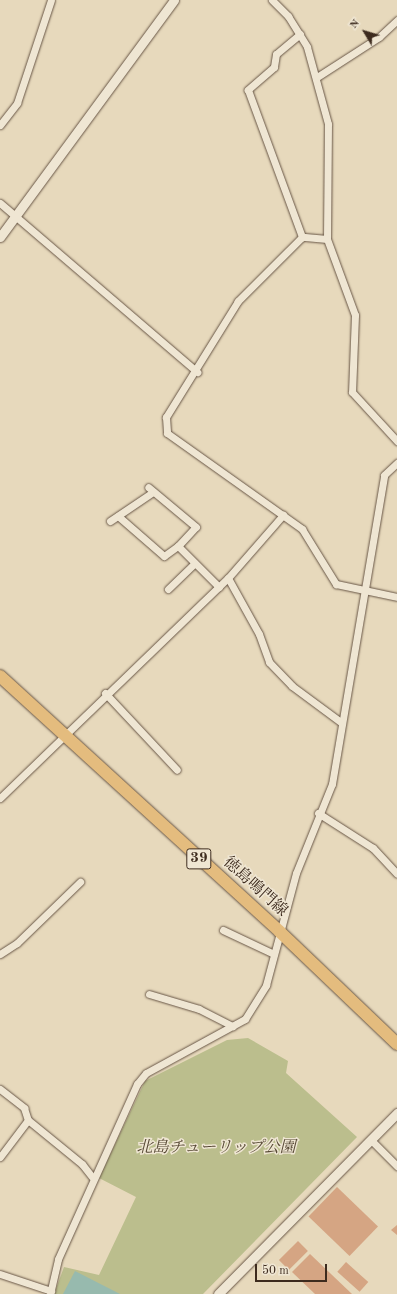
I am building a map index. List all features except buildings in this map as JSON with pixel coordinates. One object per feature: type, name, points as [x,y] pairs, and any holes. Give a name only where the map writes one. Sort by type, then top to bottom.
[{"type":"main road","name":"徳島鳴門線","points":[[0,676],[62,736],[280,932],[397,1044]]},
{"type":"street","points":[[0,125],[17,103],[51,0]]},
{"type":"street","points":[[0,237],[17,216],[174,0]]},
{"type":"street","points":[[272,0],[300,34],[317,77],[328,124],[327,239],[355,315],[352,392],[397,441]]},
{"type":"street","points":[[317,77],[379,37],[397,20]]},
{"type":"street","points":[[300,34],[276,54],[274,67],[248,90],[302,237]]},
{"type":"street","points":[[0,203],[17,216],[197,372]]},
{"type":"street","points":[[327,239],[302,237],[238,301],[197,372],[166,417],[167,433],[302,529],[336,584],[397,597]]},
{"type":"street","points":[[0,1274],[51,1293],[58,1259],[92,1177],[146,1073],[233,1026],[252,1011],[266,985],[296,873],[318,813],[332,784],[384,475],[397,463]]},
{"type":"street","points":[[110,521],[150,490],[196,527],[178,546],[164,556],[118,516]]},
{"type":"street","points":[[0,798],[105,693],[228,578],[283,515]]},
{"type":"street","points":[[178,546],[219,587]]},
{"type":"street","points":[[168,589],[196,563]]},
{"type":"street","points":[[228,578],[259,634],[269,662],[292,686],[342,723]]},
{"type":"street","points":[[105,693],[177,770]]},
{"type":"street","points":[[318,813],[372,848],[397,874]]},
{"type":"street","points":[[1,953],[17,943],[80,882]]},
{"type":"street","points":[[223,930],[274,954]]},
{"type":"street","points":[[149,994],[199,1009],[233,1026]]},
{"type":"street","points":[[0,1089],[24,1108],[28,1120],[82,1164],[92,1177]]},
{"type":"street","points":[[218,1294],[397,1113]]},
{"type":"street","points":[[0,1157],[28,1120]]},
{"type":"street","points":[[371,1140],[397,1166]]},
{"type":"green space","name":"北島チューリップ公園","points":[[248,1038],[288,1061],[286,1073],[357,1137],[203,1294],[54,1294],[64,1267],[99,1275],[136,1197],[99,1178],[145,1081],[227,1040]]},
{"type":"water","points":[[75,1271],[120,1294],[63,1294]]}]
